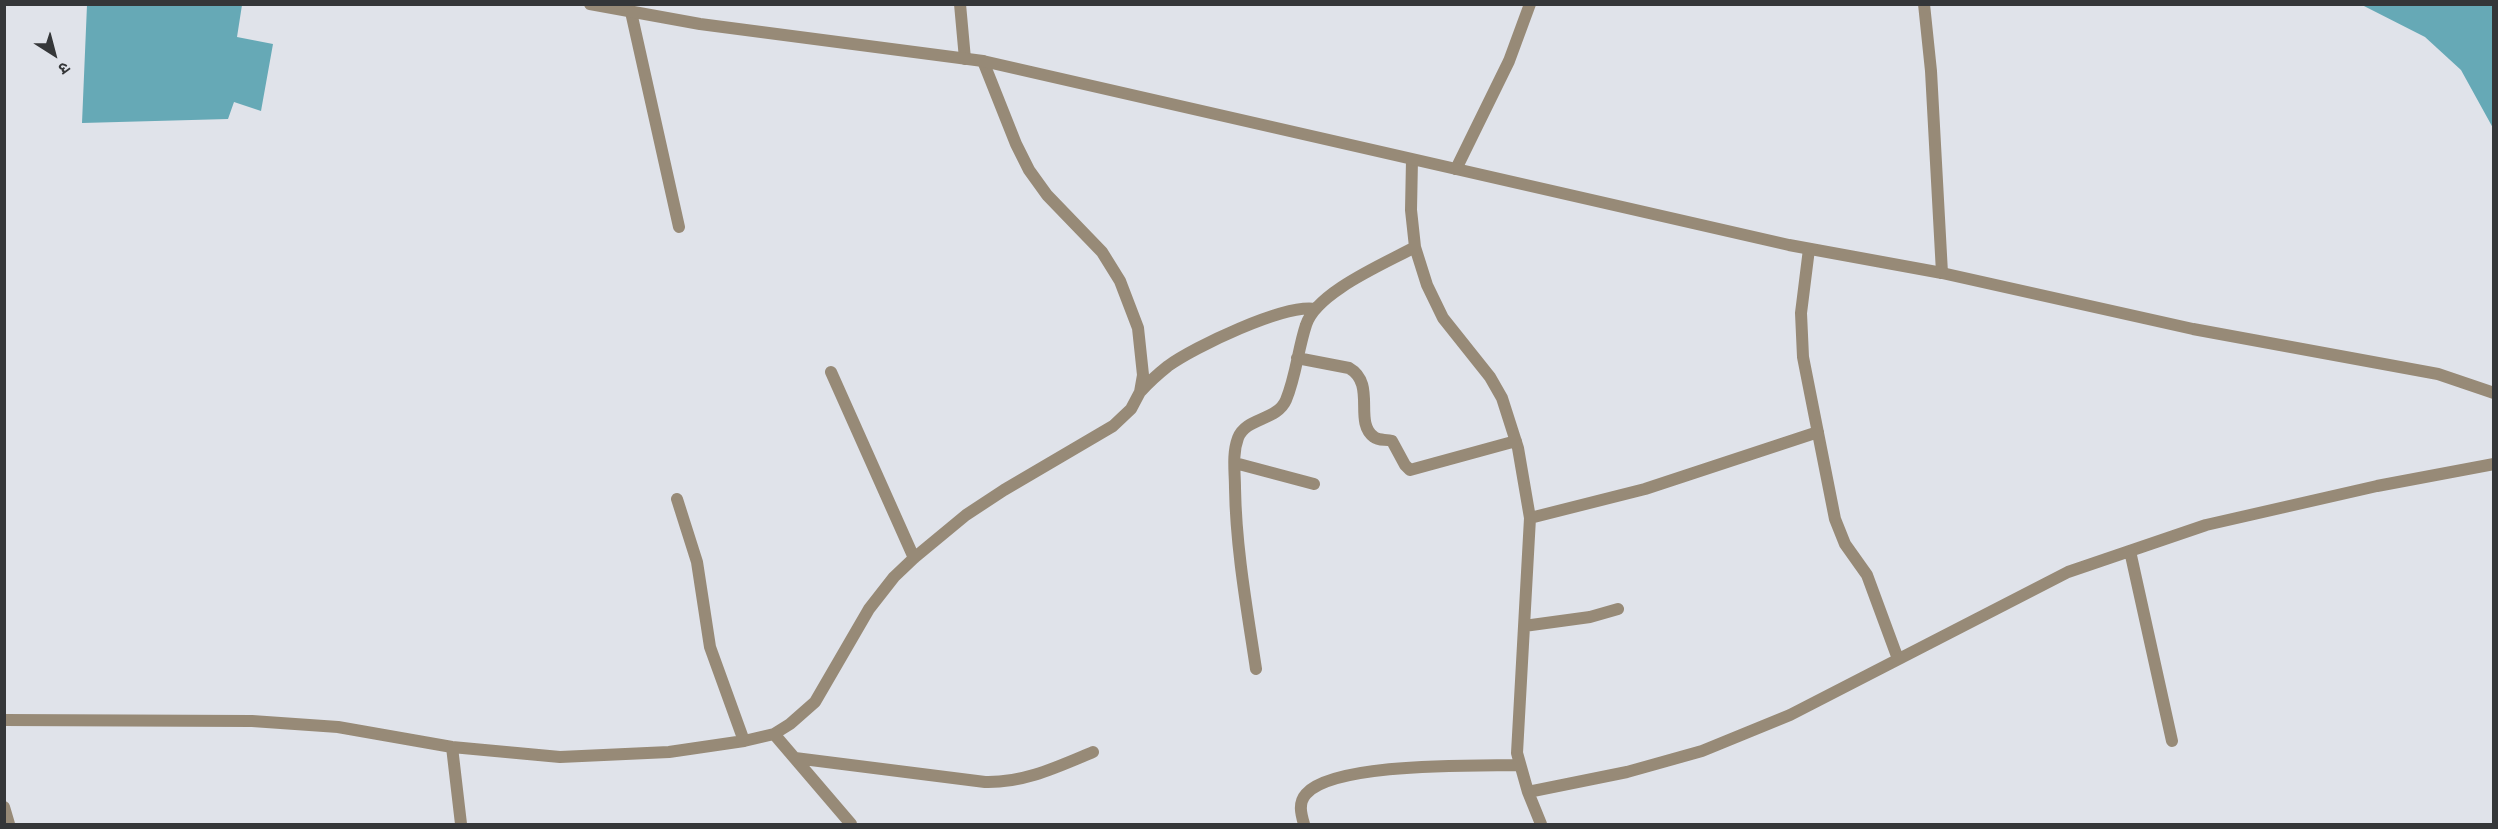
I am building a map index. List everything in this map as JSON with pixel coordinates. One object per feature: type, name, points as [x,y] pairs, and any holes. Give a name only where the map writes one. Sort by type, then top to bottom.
[{"type":"street","points":[[590,4],[700,24],[983,61],[1809,249],[1942,273],[2193,329],[2438,374],[2493,393]]},
{"type":"street","points":[[960,4],[965,59]]},
{"type":"street","points":[[1456,169],[1509,61],[1530,4]]},
{"type":"street","points":[[1924,4],[1931,71],[1942,273]]},
{"type":"street","points":[[631,12],[679,227]]},
{"type":"street","points":[[983,61],[1016,144],[1029,170],[1047,195],[1107,259],[1120,281],[1138,328],[1143,375],[1140,392]]},
{"type":"street","points":[[1412,160],[1411,210],[1415,246],[1435,303],[1453,332],[1490,377],[1502,398],[1516,441],[1530,518],[1518,734],[1519,765],[1541,825]]},
{"type":"street","points":[[1256,669],[1236,530],[1235,464],[1239,436],[1244,429],[1272,415],[1283,406],[1306,322],[1315,309],[1327,297],[1415,246]]},
{"type":"street","points":[[1809,249],[1800,329],[1803,357],[1839,533],[1867,575],[1898,659]]},
{"type":"street","points":[[4,720],[252,721],[338,727],[452,747],[572,757],[669,752],[744,741],[774,734],[803,716],[815,702],[869,609],[894,577],[966,515],[1113,426],[1131,409],[1140,392],[1152,379],[1186,355],[1257,322],[1296,309],[1315,309]]},
{"type":"street","points":[[1298,358],[1349,368],[1356,373],[1363,385],[1366,426],[1369,433],[1378,440],[1392,441],[1410,470],[1516,441]]},
{"type":"street","points":[[831,372],[914,558]]},
{"type":"street","points":[[1530,518],[1645,489],[1818,432]]},
{"type":"street","points":[[1235,464],[1314,484]]},
{"type":"street","points":[[1528,792],[1627,772],[1702,751],[1790,715],[2067,572],[2206,525],[2377,486],[2493,464]]},
{"type":"street","points":[[678,499],[697,562],[712,654],[744,741]]},
{"type":"street","points":[[2130,551],[2172,741]]},
{"type":"street","points":[[1524,626],[1590,617],[1618,609]]},
{"type":"street","points":[[774,734],[852,825]]},
{"type":"street","points":[[452,747],[461,825]]},
{"type":"street","points":[[795,758],[1006,783],[1032,777],[1093,752]]},
{"type":"street","points":[[1304,825],[1300,804],[1305,795],[1313,788],[1330,780],[1396,769],[1519,765]]},
{"type":"street","points":[[4,807],[9,825]]},
{"type":"water","points":[[87,5],[242,5],[237,37],[273,44],[261,111],[234,102],[228,119],[82,123]]},
{"type":"water","points":[[2362,5],[2493,5],[2493,128],[2461,70],[2425,37]]}]
